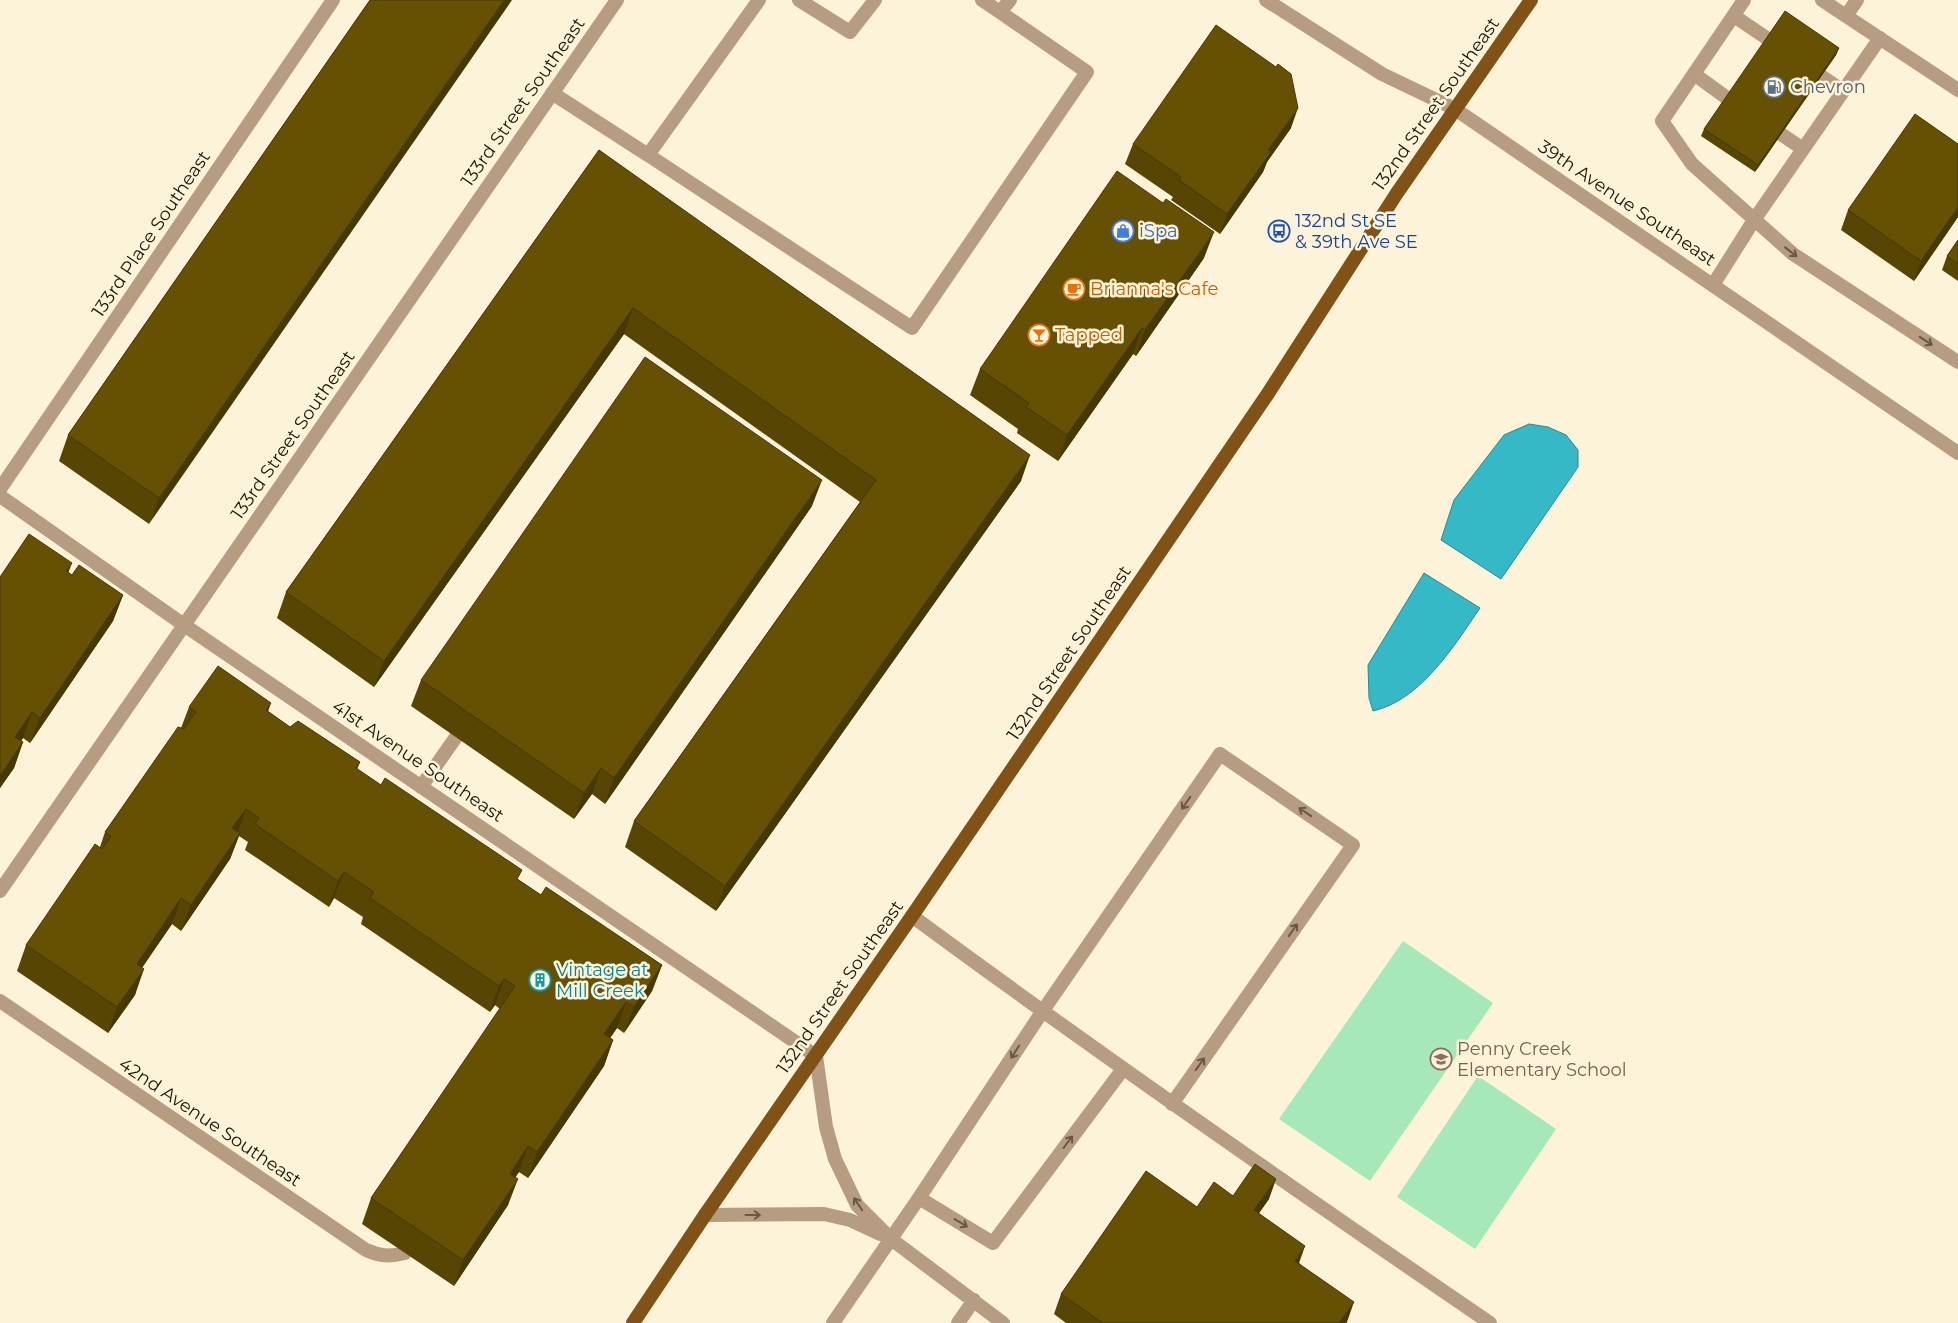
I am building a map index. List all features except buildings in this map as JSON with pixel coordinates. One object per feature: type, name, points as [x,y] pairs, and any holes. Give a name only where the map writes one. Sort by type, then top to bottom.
[{"type":"main road","name":"132nd Street Southeast","points":[[633,1323],[1267,394],[1397,193],[1531,0]]},
{"type":"street","name":"133rd Place Southeast","points":[[0,490],[333,0]]},
{"type":"street","name":"133rd Street Southeast","points":[[0,891],[617,0]]},
{"type":"street","points":[[648,155],[759,0]]},
{"type":"street","points":[[799,0],[850,32],[874,0]]},
{"type":"street","points":[[552,94],[912,328],[1087,72],[982,0]]},
{"type":"street","points":[[1000,12],[1010,0]]},
{"type":"street","name":"39th Avenue Southeast","points":[[1266,0],[1382,74],[1455,109],[1958,453]]},
{"type":"street","points":[[1744,0],[1662,121],[1692,164],[1793,254],[1958,362]]},
{"type":"street","points":[[1822,0],[1958,90]]},
{"type":"street","points":[[1846,16],[1857,0]]},
{"type":"street","points":[[1734,16],[1768,39]]},
{"type":"street","points":[[1713,285],[1754,220],[1880,38]]},
{"type":"street","points":[[1694,74],[1727,98]]},
{"type":"street","points":[[1821,76],[1843,91]]},
{"type":"street","points":[[1781,134],[1803,149]]},
{"type":"street","name":"41st Avenue Southeast","points":[[0,496],[184,625],[816,1056]]},
{"type":"street","points":[[421,787],[456,737]]},
{"type":"street","points":[[833,1323],[919,1198],[1042,1012],[1220,754],[1353,845],[1172,1104]]},
{"type":"street","points":[[912,916],[1042,1012],[1172,1104],[1490,1323]]},
{"type":"street","name":"42nd Avenue Southeast","points":[[0,1001],[366,1250],[379,1256],[391,1257],[404,1253]]},
{"type":"street","points":[[816,1056],[826,1127],[834,1158],[857,1205],[891,1239],[1000,1321]]},
{"type":"street","points":[[919,1198],[993,1243],[1123,1069]]},
{"type":"street","points":[[705,1215],[824,1214],[850,1220],[891,1239]]},
{"type":"street","points":[[958,1323],[974,1300]]},
{"type":"green space","points":[[1403,941],[1493,1003],[1370,1181],[1279,1119]]},
{"type":"green space","points":[[1478,1076],[1556,1129],[1475,1249],[1397,1197]]},
{"type":"water","points":[[1529,424],[1548,427],[1566,435],[1578,450],[1578,467],[1501,579],[1441,540],[1454,500],[1504,435]]},
{"type":"water","points":[[1424,573],[1480,608],[1435,670],[1421,684],[1406,696],[1390,705],[1373,711],[1369,698],[1368,665]]},
{"type":"place","name":"Chevron","points":[[1774,87]]},
{"type":"place","name":"iSpa","points":[[1123,231]]},
{"type":"place","name":"132nd St SE & 39th Ave SE","points":[[1279,231]]},
{"type":"place","name":"Brianna's Cafe","points":[[1074,289]]},
{"type":"place","name":"Tapped","points":[[1039,335]]},
{"type":"place","name":"Vintage at Mill Creek","points":[[540,980]]},
{"type":"place","name":"Penny Creek Elementary School","points":[[1441,1059]]}]
